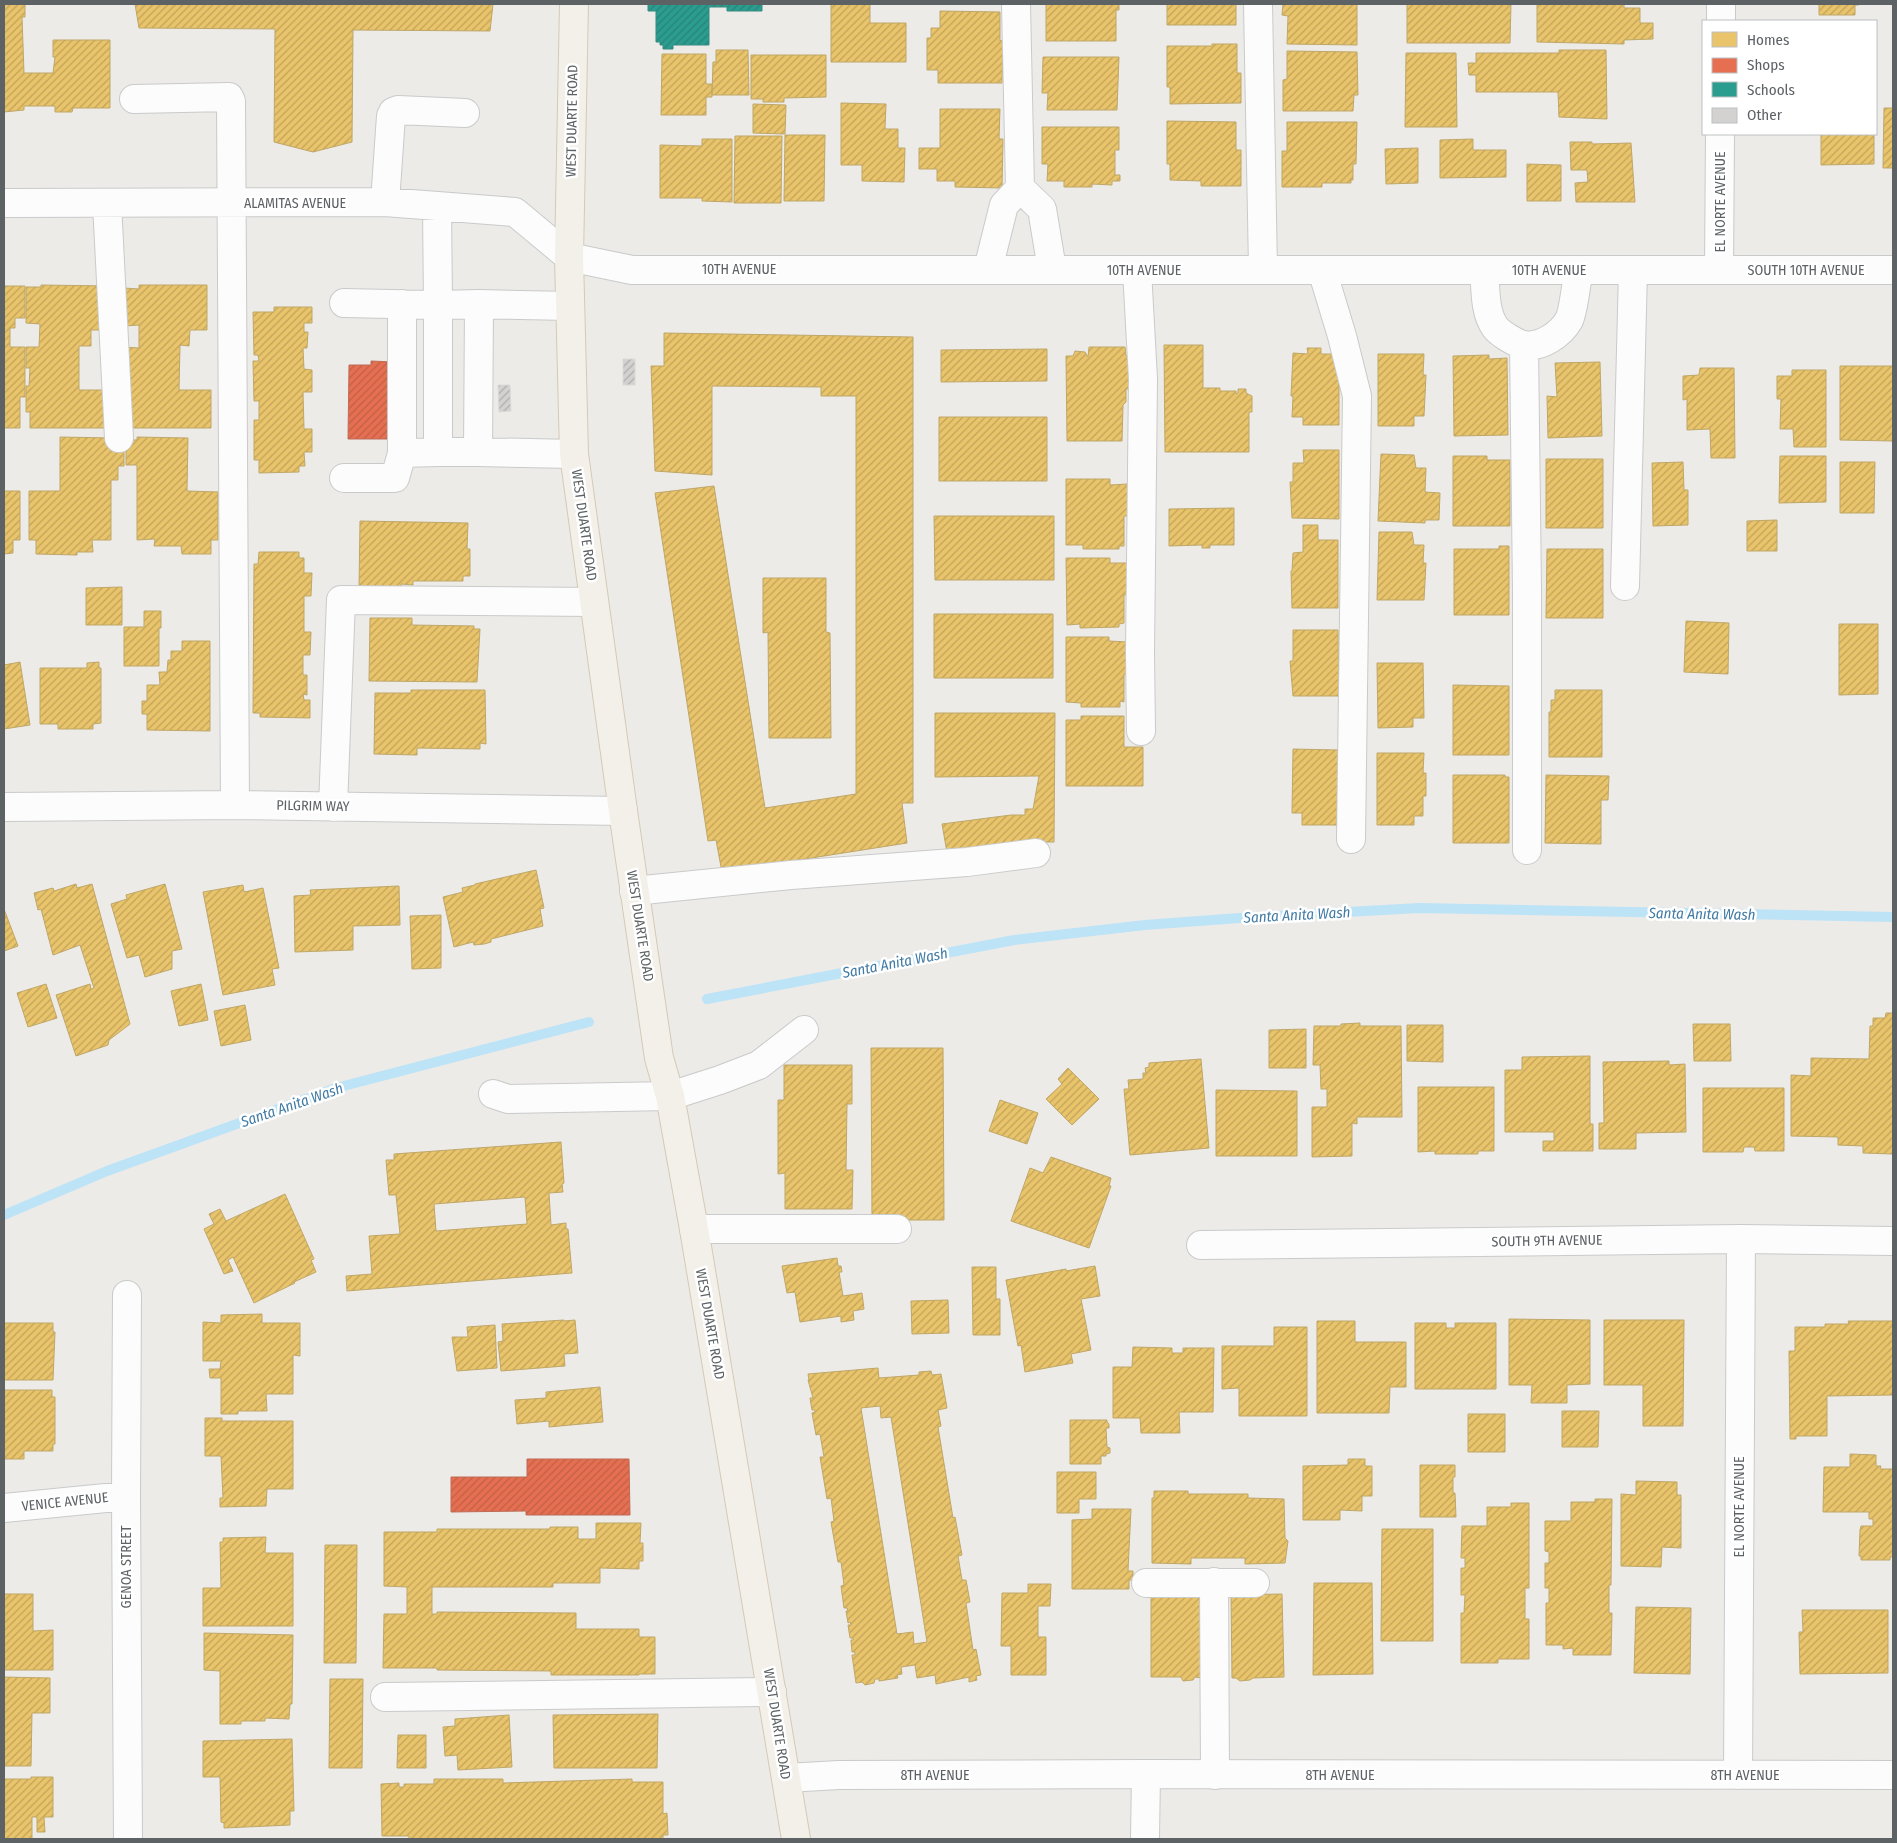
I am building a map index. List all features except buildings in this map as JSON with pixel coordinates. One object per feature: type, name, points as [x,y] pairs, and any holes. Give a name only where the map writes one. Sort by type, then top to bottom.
[{"type":"main road","name":"WEST DUARTE ROAD","points":[[574,4],[569,257],[574,454],[659,1058],[670,1096],[694,1228],[796,1839]]},
{"type":"street","points":[[988,269],[1004,205],[1020,188],[1016,4]]},
{"type":"street","points":[[1258,4],[1263,269]]},
{"type":"street","points":[[1721,4],[1721,20]]},
{"type":"street","points":[[134,100],[229,97],[232,101],[236,805]]},
{"type":"street","points":[[385,202],[391,116],[393,112],[398,110],[465,114]]},
{"type":"street","name":"EL NORTE AVENUE","points":[[1719,270],[1720,135]]},
{"type":"street","points":[[1020,188],[1042,209],[1052,269]]},
{"type":"street","name":"ALAMITAS AVENUE","points":[[4,204],[385,202],[515,212],[569,257]]},
{"type":"street","points":[[107,203],[119,438]]},
{"type":"street","points":[[437,206],[438,452]]},
{"type":"street","name":"10TH AVENUE","points":[[569,257],[632,270],[1719,270]]},
{"type":"street","points":[[1136,270],[1143,379],[1141,731]]},
{"type":"street","points":[[1322,270],[1357,396],[1351,840]]},
{"type":"street","points":[[1484,270],[1488,312],[1496,328],[1508,338],[1524,345],[1542,342],[1560,334],[1570,318],[1579,270]]},
{"type":"street","name":"SOUTH 10TH AVENUE","points":[[1719,270],[1893,270]]},
{"type":"street","points":[[1625,586],[1633,271]]},
{"type":"street","points":[[344,303],[570,306]]},
{"type":"street","points":[[344,478],[395,478],[402,453],[402,304]]},
{"type":"street","points":[[478,452],[479,304]]},
{"type":"street","points":[[1524,345],[1527,590],[1527,850]]},
{"type":"street","points":[[402,453],[574,454]]},
{"type":"street","points":[[333,807],[341,600],[594,602]]},
{"type":"street","name":"PILGRIM WAY","points":[[4,807],[236,805],[623,811]]},
{"type":"street","points":[[634,891],[792,875],[967,862],[1036,853]]},
{"type":"street","points":[[493,1094],[508,1099],[670,1096],[759,1065],[804,1030]]},
{"type":"street","points":[[694,1228],[897,1229]]},
{"type":"street","name":"EL NORTE AVENUE","points":[[1738,1775],[1741,1239]]},
{"type":"street","name":"SOUTH 9TH AVENUE","points":[[1201,1245],[1741,1239],[1893,1241]]},
{"type":"street","name":"GENOA STREET","points":[[128,1294],[126,1496],[128,1839]]},
{"type":"street","name":"VENICE AVENUE","points":[[4,1508],[126,1496]]},
{"type":"street","points":[[1214,1582],[1215,1775]]},
{"type":"street","points":[[1146,1583],[1255,1583]]},
{"type":"street","points":[[385,1697],[772,1692]]},
{"type":"street","points":[[1145,1839],[1146,1774]]},
{"type":"street","name":"8TH AVENUE","points":[[786,1778],[849,1775],[1146,1774],[1893,1776]]},
{"type":"waterway","name":"Santa Anita Wash","points":[[707,999],[1014,940],[1145,925],[1239,918],[1419,908],[1893,917]]},
{"type":"waterway","name":"Santa Anita Wash","points":[[4,1215],[107,1171],[336,1088],[589,1022]]}]
